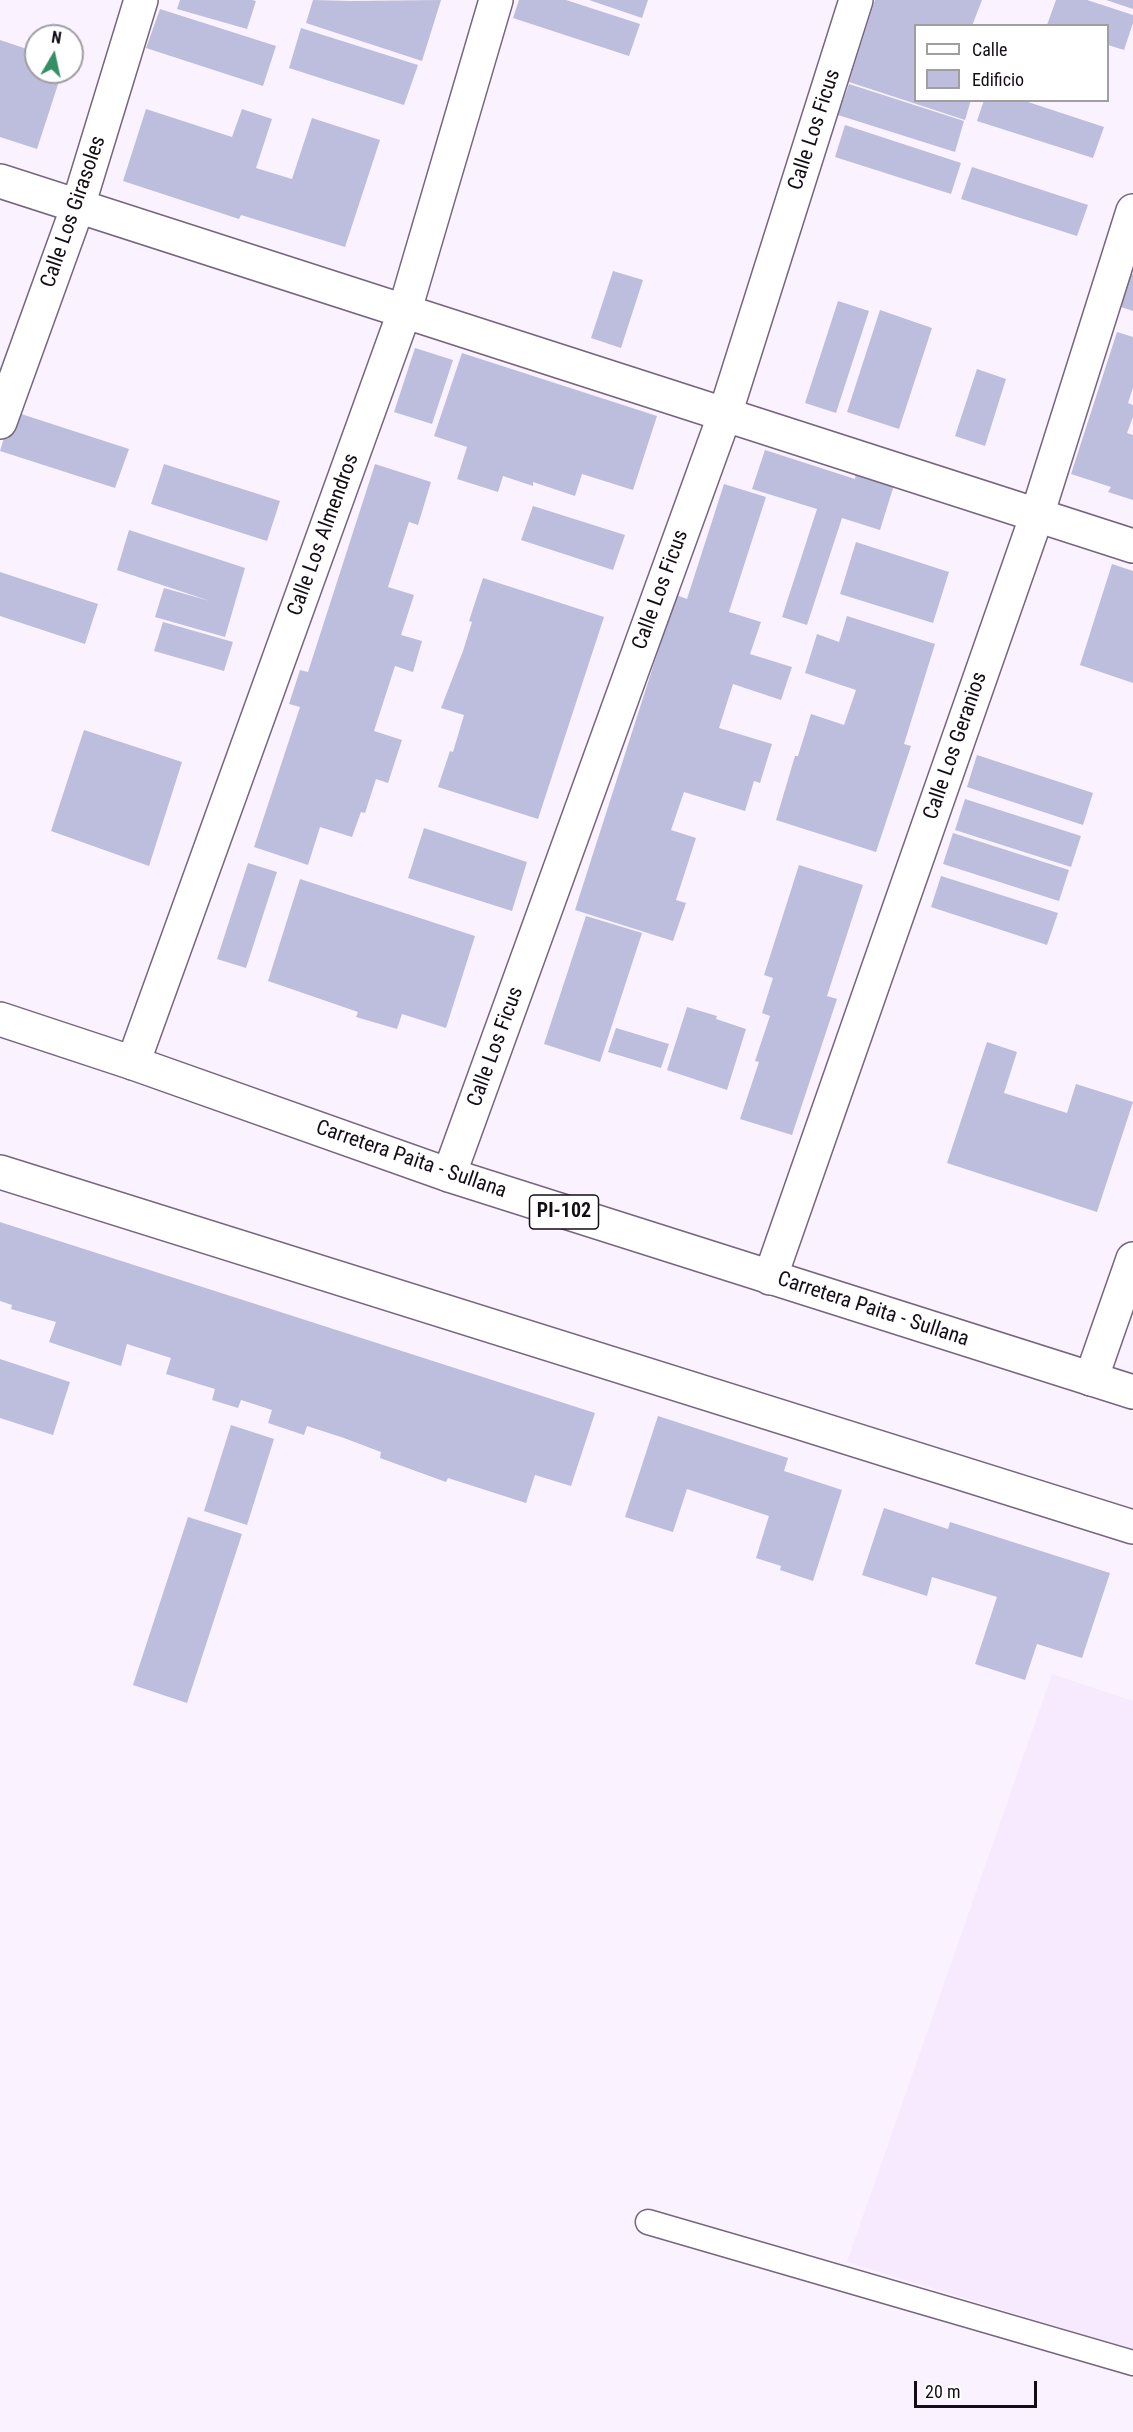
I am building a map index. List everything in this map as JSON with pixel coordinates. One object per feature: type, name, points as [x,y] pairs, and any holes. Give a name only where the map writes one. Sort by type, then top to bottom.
[{"type":"street","name":"Calle Los Girasoles","points":[[0,422],[78,206],[141,0]]},
{"type":"street","name":"Calle Los Almendros","points":[[133,1063],[404,313],[496,0]]},
{"type":"street","name":"Calle Los Ficus","points":[[449,1175],[725,414],[856,0]]},
{"type":"street","points":[[0,181],[1133,546]]},
{"type":"street","name":"Calle Los Geranios","points":[[770,1278],[1037,515],[1133,211]]},
{"type":"street","name":"Carretera Paita - Sullana","points":[[0,1019],[133,1063],[449,1175],[1133,1392]]},
{"type":"street","points":[[0,1172],[1133,1527]]},
{"type":"street","points":[[1091,1379],[1133,1259]]},
{"type":"lane","points":[[648,2222],[1133,2362]]},
{"type":"shaded area","points":[[1052,1674],[1133,1701],[1133,2350],[847,2262]]},
{"type":"building","points":[[180,0],[256,1],[247,29],[177,9]]},
{"type":"building","points":[[313,0],[441,0],[422,61],[306,23]]},
{"type":"building","points":[[519,0],[566,0],[640,24],[629,56],[513,18]]},
{"type":"building","points":[[589,0],[648,0],[642,18]]},
{"type":"building","points":[[875,0],[982,0],[973,24],[914,24],[914,102],[970,102],[965,120],[849,82]]},
{"type":"building","points":[[1056,0],[1087,0],[1133,15],[1133,23],[1124,50],[1109,45],[1109,24],[1047,24]]},
{"type":"building","points":[[1106,0],[1133,0],[1133,9]]},
{"type":"building","points":[[160,9],[276,46],[263,86],[146,48]]},
{"type":"building","points":[[301,28],[418,65],[404,105],[289,68]]},
{"type":"building","points":[[0,40],[24,48],[24,84],[58,84],[37,149],[0,137]]},
{"type":"building","points":[[849,84],[964,121],[955,152],[838,115]]},
{"type":"building","points":[[983,102],[1028,102],[1104,127],[1093,158],[977,121]]},
{"type":"building","points":[[146,109],[232,137],[242,109],[272,119],[256,168],[292,179],[312,118],[380,140],[345,247],[241,215],[239,219],[123,181]]},
{"type":"building","points":[[845,125],[961,163],[951,194],[835,157]]},
{"type":"building","points":[[972,167],[1088,205],[1077,236],[961,199]]},
{"type":"building","points":[[1120,269],[1133,274],[1133,311],[1109,303]]},
{"type":"building","points":[[613,271],[643,280],[621,348],[591,338]]},
{"type":"building","points":[[838,301],[869,311],[836,413],[805,403]]},
{"type":"building","points":[[880,310],[932,328],[899,429],[847,412]]},
{"type":"building","points":[[1117,332],[1133,337],[1133,388],[1128,403],[1133,405],[1133,417],[1127,433],[1133,435],[1133,500],[1108,492],[1111,487],[1071,474]]},
{"type":"building","points":[[415,348],[453,360],[432,424],[394,412]]},
{"type":"building","points":[[462,353],[657,416],[633,490],[582,474],[575,496],[533,482],[533,486],[503,476],[498,492],[457,479],[467,447],[434,436]]},
{"type":"building","points":[[977,369],[1006,379],[985,446],[955,436]]},
{"type":"building","points":[[12,411],[129,449],[115,488],[0,451]]},
{"type":"building","points":[[765,450],[855,479],[856,472],[894,485],[880,530],[842,518],[807,625],[782,617],[817,509],[752,489]]},
{"type":"building","points":[[164,464],[280,501],[267,541],[151,504]]},
{"type":"building","points":[[375,464],[431,482],[418,525],[409,522],[388,587],[414,595],[401,635],[422,641],[413,672],[395,666],[374,731],[402,740],[388,783],[376,779],[365,813],[361,812],[352,837],[320,827],[308,865],[254,847],[300,707],[289,704],[300,670],[308,672]]},
{"type":"building","points":[[724,484],[766,497],[729,612],[761,622],[750,654],[792,667],[781,700],[733,684],[719,728],[772,744],[760,783],[754,781],[745,811],[684,792],[671,830],[696,838],[676,900],[686,903],[673,941],[575,910],[676,595],[687,599]]},
{"type":"building","points":[[533,506],[625,535],[613,570],[521,540]]},
{"type":"building","points":[[129,530],[245,568],[225,637],[155,617],[164,588],[210,601],[117,570]]},
{"type":"building","points":[[856,542],[949,572],[933,623],[840,594]]},
{"type":"building","points":[[1112,564],[1133,571],[1133,683],[1080,665]]},
{"type":"building","points":[[0,572],[98,604],[85,644],[0,616]]},
{"type":"building","points":[[483,578],[604,617],[538,819],[438,787],[450,751],[453,752],[464,715],[441,708],[463,651],[472,622],[469,621]]},
{"type":"building","points":[[847,616],[935,644],[904,744],[911,746],[876,852],[776,820],[795,756],[798,756],[811,714],[844,725],[856,690],[805,673],[817,634],[839,642]]},
{"type":"building","points":[[163,622],[233,642],[224,671],[154,651]]},
{"type":"building","points":[[84,730],[182,762],[149,866],[51,831]]},
{"type":"building","points":[[977,755],[1093,793],[1083,825],[967,787]]},
{"type":"building","points":[[965,799],[1081,836],[1071,867],[955,830]]},
{"type":"building","points":[[424,828],[527,862],[512,911],[408,878]]},
{"type":"building","points":[[953,833],[1069,870],[1059,901],[943,864]]},
{"type":"building","points":[[248,863],[277,872],[246,968],[217,959]]},
{"type":"building","points":[[799,865],[863,885],[827,996],[837,999],[792,1135],[740,1119],[759,1062],[755,1061],[770,1016],[762,1013],[773,978],[764,975]]},
{"type":"building","points":[[941,876],[1058,913],[1047,945],[931,907]]},
{"type":"building","points":[[300,879],[475,936],[446,1028],[402,1014],[397,1029],[356,1017],[358,1012],[268,981]]},
{"type":"building","points":[[586,916],[642,933],[600,1062],[544,1044]]},
{"type":"building","points":[[687,1007],[717,1016],[716,1019],[746,1029],[727,1090],[667,1070]]},
{"type":"building","points":[[616,1028],[669,1044],[661,1068],[608,1052]]},
{"type":"building","points":[[987,1042],[1017,1052],[1004,1093],[1067,1113],[1076,1084],[1133,1102],[1097,1212],[947,1163]]},
{"type":"building","points":[[0,1222],[595,1413],[571,1486],[535,1475],[526,1503],[448,1478],[446,1482],[380,1458],[381,1452],[344,1438],[307,1426],[304,1435],[268,1423],[272,1410],[241,1400],[238,1408],[212,1400],[215,1389],[166,1374],[171,1358],[127,1344],[121,1366],[49,1342],[56,1322],[11,1309],[12,1305],[0,1301]]},
{"type":"building","points":[[0,1359],[70,1382],[53,1435],[0,1418]]},
{"type":"building","points":[[658,1416],[788,1458],[784,1471],[842,1490],[813,1581],[780,1570],[781,1566],[756,1558],[769,1516],[687,1489],[673,1532],[625,1517]]},
{"type":"building","points":[[231,1425],[274,1439],[247,1525],[204,1511]]},
{"type":"building","points":[[884,1508],[948,1529],[950,1522],[1110,1573],[1082,1658],[1037,1644],[1025,1680],[975,1664],[997,1597],[932,1577],[927,1596],[862,1575]]},
{"type":"building","points":[[188,1517],[242,1534],[187,1703],[133,1685]]}]
